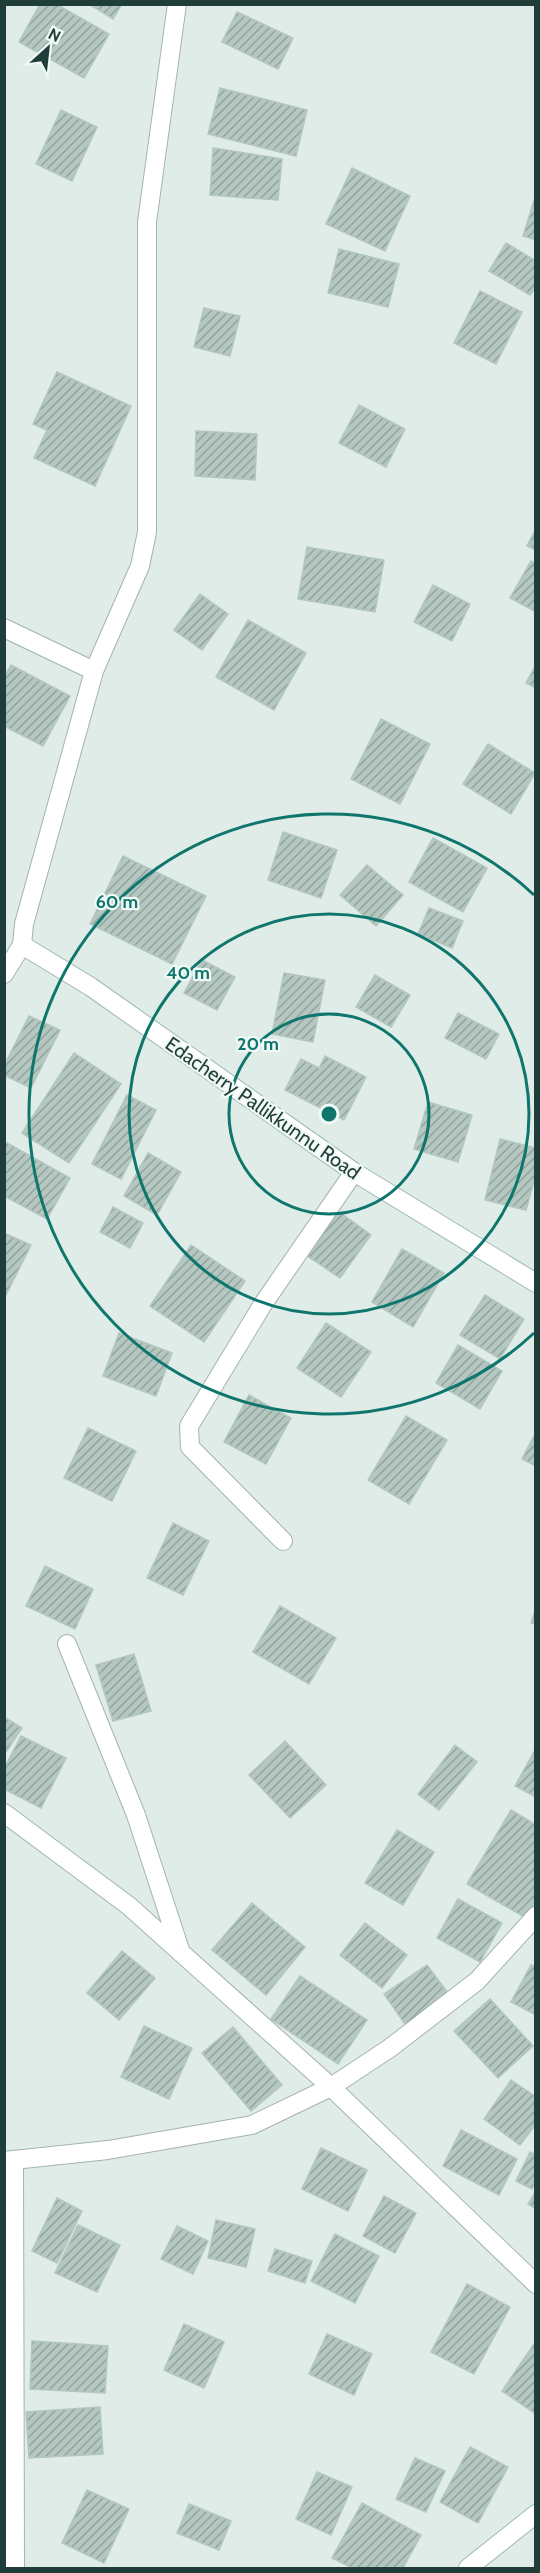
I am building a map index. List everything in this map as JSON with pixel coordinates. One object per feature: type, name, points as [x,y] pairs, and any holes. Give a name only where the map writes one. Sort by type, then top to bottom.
[{"type":"street","points":[[4,974],[22,945],[24,924],[94,671],[140,566],[147,532],[147,222],[177,4]]},
{"type":"street","points":[[4,628],[94,671]]},
{"type":"street","name":"Edacherry Pallikkunnu Road","points":[[22,945],[91,987],[354,1172],[536,1283]]},
{"type":"street","points":[[283,1541],[190,1447],[189,1426],[263,1304],[354,1172]]},
{"type":"street","points":[[67,1644],[136,1815],[182,1954]]},
{"type":"street","points":[[4,1813],[129,1906],[331,2087],[536,2284]]},
{"type":"street","points":[[15,2568],[9,2162],[108,2150],[252,2125],[331,2087],[390,2048],[477,1981],[536,1916]]},
{"type":"street","points":[[468,2568],[536,2514]]},
{"type":"building","points":[[40,4],[56,4],[109,34],[84,78],[19,42]]},
{"type":"building","points":[[89,4],[122,4],[113,19]]},
{"type":"building","points":[[237,12],[293,38],[278,69],[222,42]]},
{"type":"building","points":[[220,88],[307,110],[296,156],[208,134]]},
{"type":"building","points":[[61,110],[97,127],[72,181],[36,164]]},
{"type":"building","points":[[213,148],[282,159],[278,200],[210,195]]},
{"type":"building","points":[[352,168],[410,196],[385,251],[326,224]]},
{"type":"building","points":[[536,194],[536,240],[523,236]]},
{"type":"building","points":[[506,243],[536,261],[536,287],[530,295],[489,271]]},
{"type":"building","points":[[339,249],[399,264],[388,307],[328,293]]},
{"type":"building","points":[[480,291],[522,312],[496,364],[454,343]]},
{"type":"building","points":[[204,308],[240,316],[230,356],[194,347]]},
{"type":"building","points":[[57,372],[131,406],[95,486],[34,458],[47,430],[33,424]]},
{"type":"building","points":[[359,405],[405,429],[386,467],[339,443]]},
{"type":"building","points":[[196,431],[257,434],[255,480],[195,476]]},
{"type":"building","points":[[536,529],[536,550],[527,546]]},
{"type":"building","points":[[307,547],[384,560],[375,612],[298,599]]},
{"type":"building","points":[[531,561],[536,564],[536,612],[510,598]]},
{"type":"building","points":[[433,585],[470,604],[452,641],[414,622]]},
{"type":"building","points":[[200,594],[228,614],[202,650],[174,630]]},
{"type":"building","points":[[248,620],[306,653],[274,710],[216,677]]},
{"type":"building","points":[[11,665],[70,696],[43,746],[4,726],[4,677]]},
{"type":"building","points":[[536,665],[536,688],[526,683]]},
{"type":"building","points":[[381,719],[430,744],[400,804],[351,779]]},
{"type":"building","points":[[488,744],[535,773],[511,814],[463,784]]},
{"type":"building","points":[[283,832],[337,850],[321,898],[268,880]]},
{"type":"building","points":[[433,838],[487,868],[463,912],[409,882]]},
{"type":"building","points":[[123,856],[206,896],[172,964],[90,924]]},
{"type":"building","points":[[367,865],[403,895],[376,926],[340,895]]},
{"type":"building","points":[[429,908],[463,921],[452,948],[418,934]]},
{"type":"building","points":[[202,960],[235,977],[217,1010],[184,993]]},
{"type":"building","points":[[284,973],[325,980],[313,1042],[272,1034]]},
{"type":"building","points":[[375,975],[410,995],[391,1027],[356,1007]]},
{"type":"building","points":[[458,1013],[499,1034],[486,1059],[445,1038]]},
{"type":"building","points":[[29,1016],[60,1030],[31,1088],[4,1075],[4,1066]]},
{"type":"building","points":[[74,1053],[121,1084],[69,1163],[22,1133]]},
{"type":"building","points":[[325,1056],[366,1077],[344,1120],[285,1090],[301,1059],[319,1068]]},
{"type":"building","points":[[127,1095],[156,1110],[121,1179],[92,1164]]},
{"type":"building","points":[[428,1102],[472,1115],[458,1162],[414,1149]]},
{"type":"building","points":[[500,1139],[536,1148],[536,1174],[526,1210],[485,1200]]},
{"type":"building","points":[[7,1143],[70,1178],[47,1219],[4,1196],[4,1146]]},
{"type":"building","points":[[148,1153],[181,1172],[157,1215],[124,1196]]},
{"type":"building","points":[[113,1207],[143,1223],[130,1248],[100,1232]]},
{"type":"building","points":[[338,1211],[371,1235],[340,1278],[306,1255]]},
{"type":"building","points":[[4,1233],[31,1245],[4,1299]]},
{"type":"building","points":[[191,1245],[245,1281],[204,1342],[150,1306]]},
{"type":"building","points":[[402,1249],[444,1273],[413,1327],[372,1302]]},
{"type":"building","points":[[485,1295],[524,1319],[500,1359],[460,1335]]},
{"type":"building","points":[[326,1323],[371,1352],[341,1397],[297,1368]]},
{"type":"building","points":[[119,1333],[172,1353],[156,1396],[103,1376]]},
{"type":"building","points":[[458,1345],[502,1371],[480,1409],[436,1383]]},
{"type":"building","points":[[249,1395],[291,1418],[266,1464],[224,1442]]},
{"type":"building","points":[[406,1416],[447,1440],[409,1504],[368,1480]]},
{"type":"building","points":[[88,1428],[136,1451],[112,1501],[64,1478]]},
{"type":"building","points":[[536,1432],[536,1466],[522,1459]]},
{"type":"building","points":[[173,1523],[209,1541],[183,1595],[147,1578]]},
{"type":"building","points":[[45,1566],[93,1589],[75,1629],[26,1606]]},
{"type":"building","points":[[280,1606],[336,1638],[309,1684],[253,1652]]},
{"type":"building","points":[[536,1608],[536,1624],[531,1623]]},
{"type":"building","points":[[134,1654],[151,1711],[113,1721],[96,1665]]},
{"type":"building","points":[[4,1717],[22,1728],[4,1755]]},
{"type":"building","points":[[21,1736],[66,1758],[41,1808],[4,1789],[4,1769]]},
{"type":"building","points":[[285,1741],[326,1785],[290,1818],[249,1775]]},
{"type":"building","points":[[455,1745],[477,1762],[439,1810],[418,1794]]},
{"type":"building","points":[[536,1748],[536,1797],[515,1786]]},
{"type":"building","points":[[511,1810],[536,1825],[536,1901],[526,1918],[467,1884]]},
{"type":"building","points":[[397,1830],[434,1852],[403,1905],[365,1883]]},
{"type":"building","points":[[458,1899],[502,1923],[480,1962],[437,1938]]},
{"type":"building","points":[[252,1903],[305,1947],[266,1995],[212,1950]]},
{"type":"building","points":[[365,1923],[407,1955],[382,1988],[340,1955]]},
{"type":"building","points":[[122,1951],[155,1978],[119,2020],[87,1993]]},
{"type":"building","points":[[427,1965],[451,1997],[407,2027],[384,1994]]},
{"type":"building","points":[[531,1965],[536,1967],[536,2015],[511,2002]]},
{"type":"building","points":[[300,1976],[367,2020],[338,2064],[271,2019]]},
{"type":"building","points":[[490,1999],[533,2046],[498,2078],[454,2031]]},
{"type":"building","points":[[144,2026],[192,2048],[169,2099],[121,2077]]},
{"type":"building","points":[[233,2027],[282,2085],[251,2111],[202,2053]]},
{"type":"building","points":[[511,2080],[536,2097],[536,2124],[520,2145],[484,2119]]},
{"type":"building","points":[[461,2130],[517,2159],[499,2195],[443,2166]]},
{"type":"building","points":[[321,2148],[367,2170],[348,2211],[302,2189]]},
{"type":"building","points":[[530,2152],[536,2155],[536,2181],[532,2189],[516,2181]]},
{"type":"building","points":[[536,2191],[536,2209],[528,2204]]},
{"type":"building","points":[[384,2196],[416,2213],[395,2253],[363,2236]]},
{"type":"building","points":[[57,2198],[82,2211],[57,2263],[32,2251]]},
{"type":"building","points":[[216,2220],[255,2229],[246,2267],[208,2258]]},
{"type":"building","points":[[78,2225],[120,2245],[97,2292],[55,2273]]},
{"type":"building","points":[[177,2226],[208,2241],[193,2274],[161,2259]]},
{"type":"building","points":[[335,2234],[379,2256],[355,2303],[311,2281]]},
{"type":"building","points":[[275,2249],[312,2261],[305,2283],[268,2271]]},
{"type":"building","points":[[467,2284],[510,2307],[474,2374],[431,2352]]},
{"type":"building","points":[[184,2324],[224,2342],[204,2388],[164,2370]]},
{"type":"building","points":[[327,2334],[372,2354],[354,2395],[309,2374]]},
{"type":"building","points":[[32,2341],[108,2346],[105,2393],[30,2389]]},
{"type":"building","points":[[536,2341],[536,2414],[502,2391]]},
{"type":"building","points":[[100,2407],[103,2454],[29,2458],[26,2412]]},
{"type":"building","points":[[470,2447],[508,2467],[478,2523],[440,2502]]},
{"type":"building","points":[[415,2458],[445,2471],[426,2512],[396,2499]]},
{"type":"building","points":[[317,2472],[352,2487],[331,2535],[296,2519]]},
{"type":"building","points":[[87,2490],[129,2509],[104,2563],[62,2543]]},
{"type":"building","points":[[362,2503],[421,2535],[403,2568],[352,2568],[332,2558]]},
{"type":"building","points":[[189,2504],[231,2521],[219,2550],[177,2533]]}]
